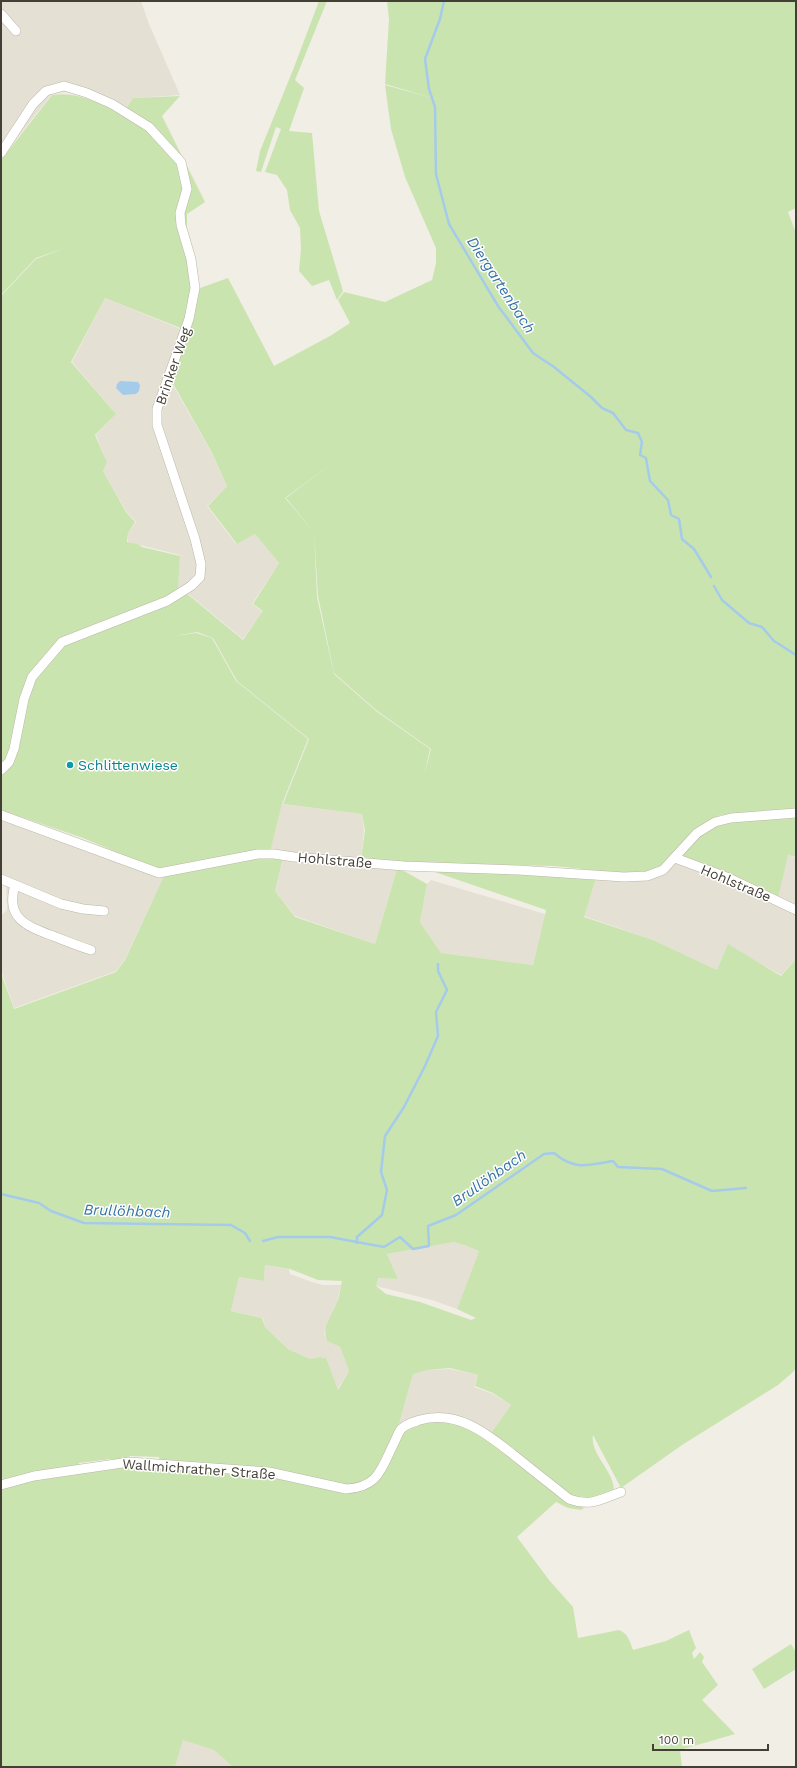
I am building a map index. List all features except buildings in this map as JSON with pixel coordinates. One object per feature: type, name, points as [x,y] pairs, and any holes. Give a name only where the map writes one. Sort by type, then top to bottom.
[{"type":"street","points":[[1,14],[16,31]]},
{"type":"street","name":"Brinker Weg","points":[[1,153],[34,104],[46,91],[64,86],[87,93],[112,104],[149,127],[181,162],[187,190],[180,213],[181,226],[191,259],[195,288],[189,319],[157,409],[157,425],[201,564],[200,577],[191,586],[167,600],[62,642],[32,677],[24,699],[14,749],[9,762],[1,770]]},
{"type":"street","name":"Hohlstraße","points":[[1,815],[159,873],[258,854],[274,854],[404,866],[518,870],[624,877],[647,876],[663,870],[697,833],[715,822],[736,817],[796,813]]},
{"type":"street","name":"Hohlstraße","points":[[674,858],[729,878],[796,910]]},
{"type":"street","points":[[1,879],[61,904],[83,909],[104,911]]},
{"type":"street","points":[[15,885],[13,902],[15,912],[20,920],[33,929],[91,950]]},
{"type":"street","name":"Wallmichrather Straße","points":[[1,1485],[34,1476],[129,1462],[269,1472],[346,1489],[359,1488],[371,1483],[381,1468],[401,1430],[412,1422],[426,1418],[445,1418],[460,1421],[487,1434],[569,1500],[580,1503],[591,1503],[621,1492]]},
{"type":"shaded area","points":[[1,1],[141,1],[149,24],[180,95],[133,98],[122,113],[87,97],[65,92],[52,94],[1,158]]},
{"type":"shaded area","points":[[105,298],[183,330],[170,380],[210,450],[227,486],[207,506],[236,544],[255,534],[279,563],[252,604],[263,612],[243,639],[187,593],[178,590],[180,555],[128,542],[128,533],[136,522],[126,511],[103,471],[107,462],[96,435],[116,414],[72,362]]},
{"type":"shaded area","points":[[282,804],[362,814],[364,830],[361,860],[397,869],[375,944],[295,916],[275,891],[283,859],[270,850]]},
{"type":"shaded area","points":[[1,820],[163,878],[125,959],[116,971],[14,1008],[1,970],[1,916],[7,910],[6,885],[1,884]]},
{"type":"shaded area","points":[[788,855],[796,858],[796,959],[781,975],[728,945],[717,970],[653,940],[584,916],[596,878],[629,881],[649,879],[676,862]]},
{"type":"shaded area","points":[[431,880],[545,914],[533,965],[441,953],[420,922],[427,884]]},
{"type":"shaded area","points":[[454,1242],[479,1251],[457,1309],[432,1300],[376,1286],[380,1278],[398,1279],[387,1254]]},
{"type":"shaded area","points":[[265,1265],[289,1269],[290,1274],[323,1285],[341,1285],[337,1302],[328,1320],[324,1334],[327,1341],[340,1347],[349,1371],[337,1390],[326,1358],[320,1357],[310,1359],[288,1349],[265,1327],[263,1318],[231,1311],[239,1277],[264,1281]]},
{"type":"shaded area","points":[[450,1369],[478,1375],[474,1387],[493,1394],[511,1405],[491,1433],[414,1418],[399,1424],[413,1374],[428,1370]]},
{"type":"shaded area","points":[[183,1739],[214,1750],[233,1767],[175,1767]]},
{"type":"green space","points":[[319,1],[327,1],[295,80],[304,88],[289,131],[312,133],[319,211],[343,291],[337,300],[329,280],[312,286],[299,271],[301,249],[300,228],[290,210],[287,190],[277,175],[265,172],[281,129],[276,127],[261,172],[256,171],[260,151]]},
{"type":"green space","points":[[387,1],[796,1],[796,208],[788,212],[796,233],[796,810],[720,815],[696,830],[664,865],[637,875],[555,866],[403,863],[361,860],[365,830],[362,814],[283,804],[309,739],[237,681],[213,638],[197,632],[175,636],[196,633],[212,638],[236,681],[308,739],[282,804],[269,856],[283,858],[275,891],[295,917],[375,944],[397,869],[404,871],[427,884],[420,922],[441,953],[533,965],[546,910],[429,870],[596,878],[584,917],[653,940],[717,970],[728,944],[781,976],[796,959],[796,1368],[793,1372],[778,1385],[682,1445],[621,1488],[593,1435],[595,1449],[610,1475],[614,1489],[605,1496],[599,1498],[581,1499],[570,1497],[491,1433],[511,1405],[493,1393],[475,1386],[478,1375],[450,1368],[428,1370],[413,1374],[399,1424],[373,1475],[377,1479],[403,1430],[411,1425],[421,1422],[446,1421],[470,1427],[485,1439],[488,1438],[559,1497],[584,1508],[581,1510],[568,1508],[556,1502],[517,1537],[549,1580],[573,1607],[578,1638],[619,1630],[625,1633],[633,1650],[666,1641],[689,1630],[696,1648],[692,1653],[694,1659],[700,1652],[704,1657],[702,1662],[718,1685],[702,1700],[735,1734],[680,1750],[682,1767],[233,1767],[214,1750],[183,1740],[175,1767],[1,1767],[1,973],[14,1009],[116,972],[125,960],[163,878],[169,869],[159,870],[83,838],[1,810],[1,774],[10,763],[18,746],[26,701],[34,680],[62,645],[93,632],[95,624],[60,639],[30,676],[22,699],[7,760],[1,766],[1,296],[36,259],[65,248],[36,258],[1,295],[1,160],[52,95],[61,94],[79,96],[122,114],[133,98],[180,96],[162,116],[205,202],[187,214],[187,231],[195,259],[199,287],[190,293],[183,329],[105,298],[71,362],[116,414],[95,435],[107,462],[103,471],[126,512],[135,522],[128,533],[127,542],[180,556],[178,590],[175,593],[158,600],[156,611],[186,593],[243,640],[263,611],[253,604],[279,563],[255,534],[237,544],[208,506],[227,486],[211,451],[171,380],[192,321],[200,288],[228,278],[274,366],[330,336],[350,323],[338,300],[344,292],[385,302],[432,280],[436,263],[436,248],[405,177],[391,129],[385,85],[436,99],[385,84],[389,19]],"holes":[[[331,464],[286,498],[314,532],[285,498]],[[314,532],[318,596],[334,673],[376,710],[431,749],[424,776],[430,749],[376,711],[334,674],[317,597]],[[454,1242],[479,1251],[457,1309],[476,1318],[471,1320],[420,1302],[386,1294],[376,1286],[379,1278],[398,1279],[387,1254]],[[265,1265],[290,1269],[318,1280],[342,1281],[338,1300],[325,1330],[327,1341],[340,1347],[349,1371],[338,1390],[326,1358],[320,1357],[310,1359],[288,1349],[265,1327],[262,1318],[231,1311],[239,1277],[264,1281]],[[130,1456],[159,1457],[160,1468],[139,1466],[123,1467]],[[111,1459],[114,1467],[76,1473],[79,1463]]]},
{"type":"green space","points":[[796,815],[796,857],[788,855],[778,898],[678,857],[700,834],[722,823],[746,818]]},
{"type":"green space","points":[[791,1644],[796,1652],[796,1669],[764,1689],[752,1669]]},
{"type":"water","points":[[120,381],[138,382],[140,385],[139,391],[136,394],[123,395],[116,388]]},
{"type":"waterway","name":"Diergartenbach","points":[[444,1],[440,19],[425,59],[429,89],[435,107],[436,174],[449,224],[498,306],[533,353],[554,367],[591,397],[602,408],[613,413],[626,430],[638,433],[642,442],[640,455],[646,458],[650,481],[668,500],[671,515],[679,519],[682,539],[694,549],[711,577]]},
{"type":"waterway","name":"Diergartenbach","points":[[714,586],[722,600],[749,623],[762,627],[774,641],[796,655]]},
{"type":"waterway","points":[[357,1243],[357,1237],[382,1215],[387,1190],[381,1172],[385,1136],[404,1107],[425,1066],[438,1036],[436,1012],[447,990],[438,971],[438,964]]},
{"type":"waterway","name":"Brullöhbach","points":[[263,1241],[278,1237],[330,1237],[384,1247],[400,1237],[413,1249],[429,1246],[428,1226],[456,1215],[544,1154],[554,1153],[562,1159],[582,1165],[613,1161],[618,1167],[662,1169],[712,1191],[746,1188]]},
{"type":"waterway","name":"Brullöhbach","points":[[1,1194],[39,1203],[51,1211],[84,1223],[231,1225],[245,1233],[250,1241]]},
{"type":"place","name":"Schlittenwiese","points":[[70,765]]}]
